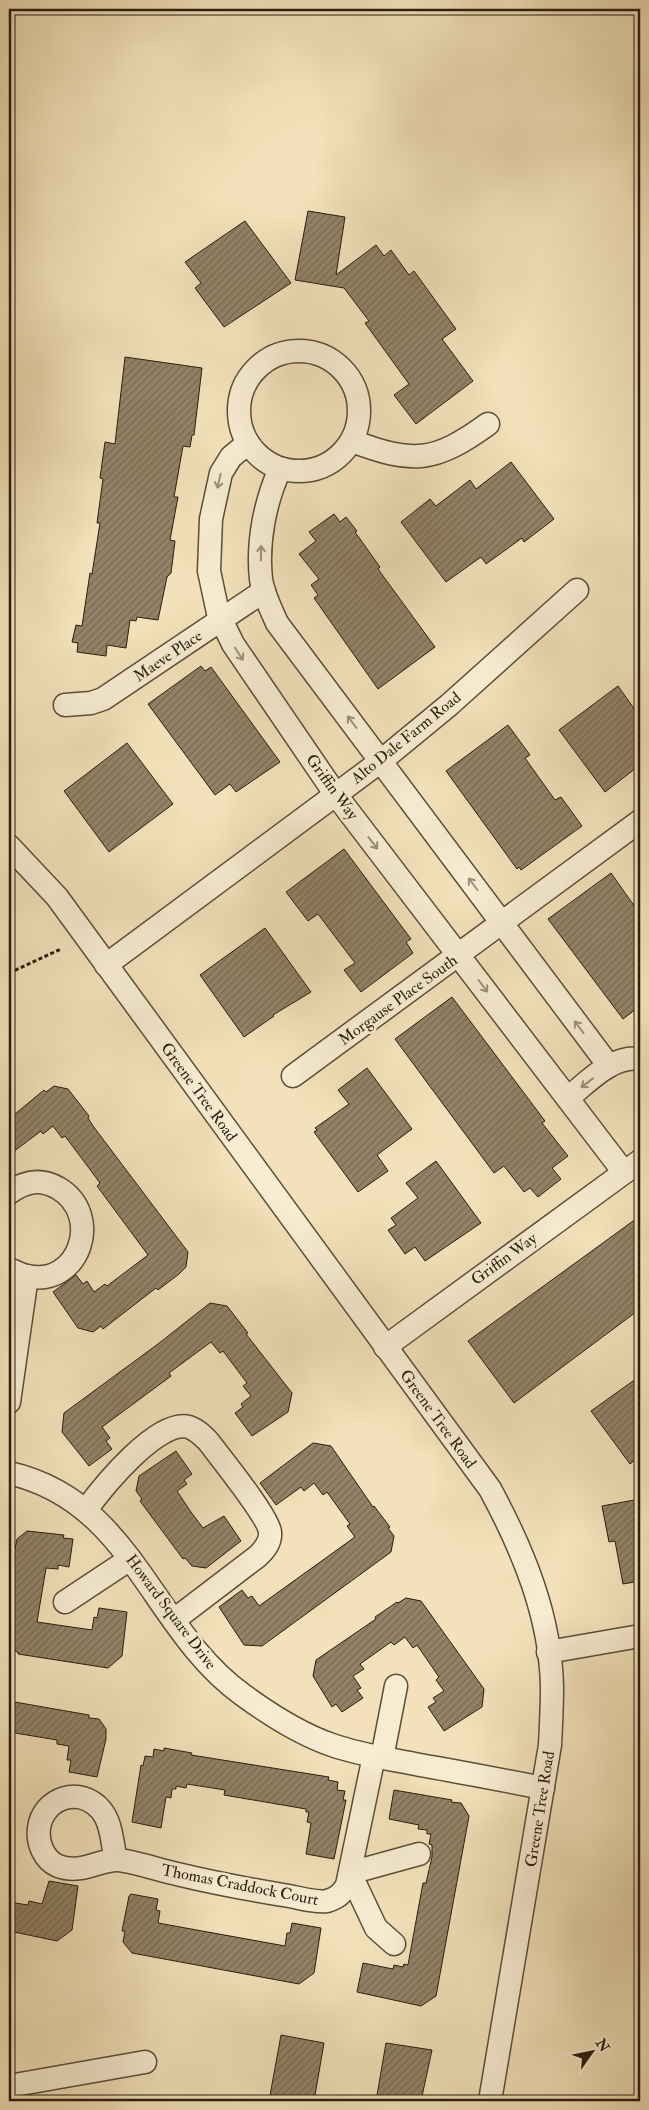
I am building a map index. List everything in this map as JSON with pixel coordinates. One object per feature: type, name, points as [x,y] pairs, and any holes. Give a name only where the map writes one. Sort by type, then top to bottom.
[{"type":"street","points":[[297,351],[315,353],[330,359],[342,369],[353,383],[359,404],[359,421],[352,441],[331,463],[314,470],[295,472],[280,469],[259,456],[248,444],[240,421],[239,405],[243,388],[252,373],[265,361],[282,353],[297,351]]},
{"type":"street","points":[[352,441],[402,457],[424,457],[447,451],[488,424]]},
{"type":"street","name":"Griffin Way","points":[[248,444],[231,457],[221,473],[211,519],[209,571],[218,613],[233,644],[336,795],[568,1098],[632,1166],[385,1347]]},
{"type":"street","points":[[280,469],[268,495],[260,549],[261,580],[277,623],[609,1066]]},
{"type":"street","name":"Alto Dale Farm Road","points":[[106,965],[381,761],[449,705],[577,590]]},
{"type":"street","name":"Maeve Place","points":[[66,705],[91,703],[103,699],[264,591]]},
{"type":"street","name":"Morgause Place South","points":[[293,1076],[640,821]]},
{"type":"street","name":"Greene Tree Road","points":[[9,846],[57,896],[490,1489],[509,1524],[534,1586],[546,1633],[552,1686],[550,1745],[490,2101]]},
{"type":"street","points":[[568,1098],[609,1066],[624,1059],[640,1059]]},
{"type":"street","points":[[9,1193],[23,1183],[49,1183],[70,1195],[81,1213],[84,1236],[77,1254],[66,1267],[48,1275],[18,1272],[9,1402]]},
{"type":"street","points":[[86,1510],[126,1462],[166,1432],[177,1427],[188,1427],[200,1432],[208,1440],[267,1522],[269,1539],[266,1548],[258,1556],[174,1620]]},
{"type":"street","name":"Howard Square Drive","points":[[9,1473],[21,1476],[58,1492],[86,1510],[104,1526],[174,1620],[218,1674],[242,1694],[307,1734],[331,1745],[378,1757],[543,1788]]},
{"type":"street","points":[[65,1602],[130,1559]]},
{"type":"street","points":[[548,1652],[640,1636]]},
{"type":"street","name":"Thomas Craddock Court","points":[[116,1860],[269,1893],[325,1901],[340,1896],[347,1885],[396,1686]]},
{"type":"street","points":[[394,1944],[376,1928],[350,1873],[419,1854]]},
{"type":"street","points":[[9,2086],[145,2062]]},
{"type":"path","points":[[9,973],[61,949]]},
{"type":"building","points":[[308,211],[345,217],[336,275],[376,245],[384,256],[391,250],[409,275],[414,271],[456,329],[442,339],[473,381],[416,424],[394,395],[409,384],[365,323],[369,321],[344,288],[295,280]]},
{"type":"building","points":[[245,221],[291,283],[224,327],[195,288],[201,283],[185,262]]},
{"type":"building","points":[[125,357],[202,368],[194,435],[192,435],[190,447],[183,446],[174,497],[178,497],[170,540],[175,541],[171,573],[167,577],[158,620],[137,617],[136,621],[130,620],[126,648],[107,645],[106,656],[77,652],[78,643],[72,642],[76,625],[82,626],[90,573],[92,574],[100,523],[97,523],[103,479],[100,478],[105,442],[115,444]]},
{"type":"building","points":[[511,462],[554,519],[524,542],[522,538],[486,564],[481,557],[446,582],[401,522],[430,499],[436,506],[470,480],[476,489]]},
{"type":"building","points":[[334,514],[340,522],[346,517],[357,531],[355,532],[380,567],[378,569],[435,647],[378,689],[314,598],[318,595],[311,585],[319,579],[299,554],[316,541],[309,532]]},
{"type":"building","points":[[201,666],[205,671],[211,667],[280,762],[236,792],[230,784],[215,795],[148,704]]},
{"type":"building","points":[[618,686],[640,717],[640,765],[605,792],[559,730]]},
{"type":"building","points":[[508,725],[530,755],[525,758],[555,800],[561,797],[582,826],[521,870],[519,867],[517,869],[446,771]]},
{"type":"building","points":[[127,743],[173,804],[109,852],[64,791]]},
{"type":"building","points":[[344,849],[411,939],[406,942],[413,953],[361,992],[344,970],[355,963],[318,914],[308,921],[286,892]]},
{"type":"building","points":[[611,873],[640,914],[640,1006],[623,1019],[548,919]]},
{"type":"building","points":[[265,928],[311,992],[273,1015],[244,1037],[200,975]]},
{"type":"building","points":[[452,997],[545,1121],[542,1123],[568,1156],[552,1168],[561,1179],[538,1197],[530,1188],[524,1192],[504,1166],[494,1173],[395,1039]]},
{"type":"building","points":[[367,1068],[412,1129],[377,1155],[388,1171],[358,1192],[314,1132],[317,1130],[315,1128],[349,1104],[338,1090]]},
{"type":"building","points":[[54,1086],[68,1089],[89,1116],[88,1118],[93,1126],[188,1252],[186,1267],[179,1274],[158,1290],[156,1288],[103,1329],[101,1326],[93,1332],[78,1328],[53,1292],[76,1275],[83,1284],[87,1281],[94,1292],[105,1284],[107,1286],[148,1255],[97,1186],[100,1183],[65,1136],[62,1138],[53,1126],[43,1134],[41,1131],[9,1155],[9,1119],[44,1090],[46,1092]]},
{"type":"building","points":[[436,1161],[481,1223],[425,1261],[415,1247],[405,1254],[388,1230],[396,1225],[391,1218],[418,1198],[406,1183]]},
{"type":"building","points":[[640,1216],[640,1309],[514,1403],[468,1341]]},
{"type":"building","points":[[210,1303],[227,1306],[248,1333],[246,1334],[292,1393],[288,1412],[252,1436],[235,1413],[243,1407],[241,1404],[251,1396],[243,1386],[247,1383],[223,1351],[220,1353],[211,1342],[169,1373],[171,1376],[102,1427],[110,1438],[106,1441],[112,1449],[89,1466],[62,1432],[64,1413]]},
{"type":"building","points":[[640,1376],[640,1456],[630,1464],[591,1411]]},
{"type":"building","points":[[313,1443],[331,1446],[373,1507],[390,1527],[388,1528],[394,1536],[391,1552],[262,1646],[244,1645],[219,1607],[242,1590],[248,1598],[252,1596],[259,1606],[355,1537],[347,1526],[350,1524],[327,1492],[323,1495],[314,1483],[304,1491],[301,1487],[276,1505],[260,1483]]},
{"type":"building","points":[[176,1451],[192,1474],[184,1480],[187,1484],[177,1491],[191,1512],[203,1528],[224,1516],[241,1541],[206,1568],[192,1566],[185,1558],[183,1559],[140,1501],[142,1499],[136,1491],[139,1476]]},
{"type":"building","points":[[640,1499],[640,1581],[623,1584],[615,1541],[609,1542],[602,1506]]},
{"type":"building","points":[[27,1531],[64,1535],[63,1538],[73,1539],[69,1567],[58,1565],[58,1569],[46,1568],[37,1622],[92,1630],[94,1617],[97,1618],[99,1608],[127,1612],[122,1656],[108,1668],[18,1654],[18,1652],[9,1650],[9,1584],[14,1549],[17,1539]]},
{"type":"building","points":[[406,1598],[421,1601],[484,1689],[482,1707],[444,1731],[428,1707],[436,1702],[433,1698],[444,1691],[436,1680],[439,1677],[417,1645],[413,1648],[405,1637],[394,1645],[391,1642],[360,1664],[364,1669],[353,1676],[361,1688],[357,1690],[363,1698],[342,1712],[336,1704],[332,1707],[313,1676],[316,1660],[376,1619],[375,1617]]},
{"type":"building","points":[[9,1701],[89,1715],[89,1718],[99,1719],[106,1729],[106,1739],[97,1777],[69,1772],[71,1760],[67,1760],[69,1746],[57,1744],[57,1740],[9,1732]]},
{"type":"building","points":[[164,1748],[192,1753],[191,1755],[329,1777],[328,1780],[338,1782],[337,1790],[345,1791],[343,1800],[346,1800],[334,1859],[306,1854],[311,1823],[307,1822],[309,1812],[306,1812],[306,1809],[224,1795],[225,1790],[187,1784],[186,1788],[176,1786],[176,1789],[172,1789],[171,1798],[166,1797],[161,1828],[132,1822],[141,1765],[143,1766],[145,1756],[153,1757],[154,1749],[164,1751]]},
{"type":"building","points":[[394,1790],[461,1803],[469,1816],[436,1996],[421,2006],[357,1992],[363,1963],[393,1969],[394,1965],[403,1967],[404,1964],[408,1965],[423,1883],[426,1883],[432,1857],[432,1845],[429,1844],[431,1834],[427,1834],[427,1830],[418,1829],[419,1825],[389,1819]]},
{"type":"building","points":[[49,1881],[78,1886],[72,1930],[57,1941],[9,1931],[9,1902],[28,1905],[29,1901],[42,1904]]},
{"type":"building","points":[[131,1894],[158,1899],[156,1910],[160,1911],[158,1923],[285,1946],[287,1933],[290,1933],[292,1923],[321,1928],[314,1973],[299,1984],[132,1953],[123,1942],[125,1931],[122,1931]]},
{"type":"building","points":[[281,2035],[324,2043],[314,2101],[269,2101]]},
{"type":"building","points":[[386,2043],[432,2050],[421,2101],[376,2101]]}]
